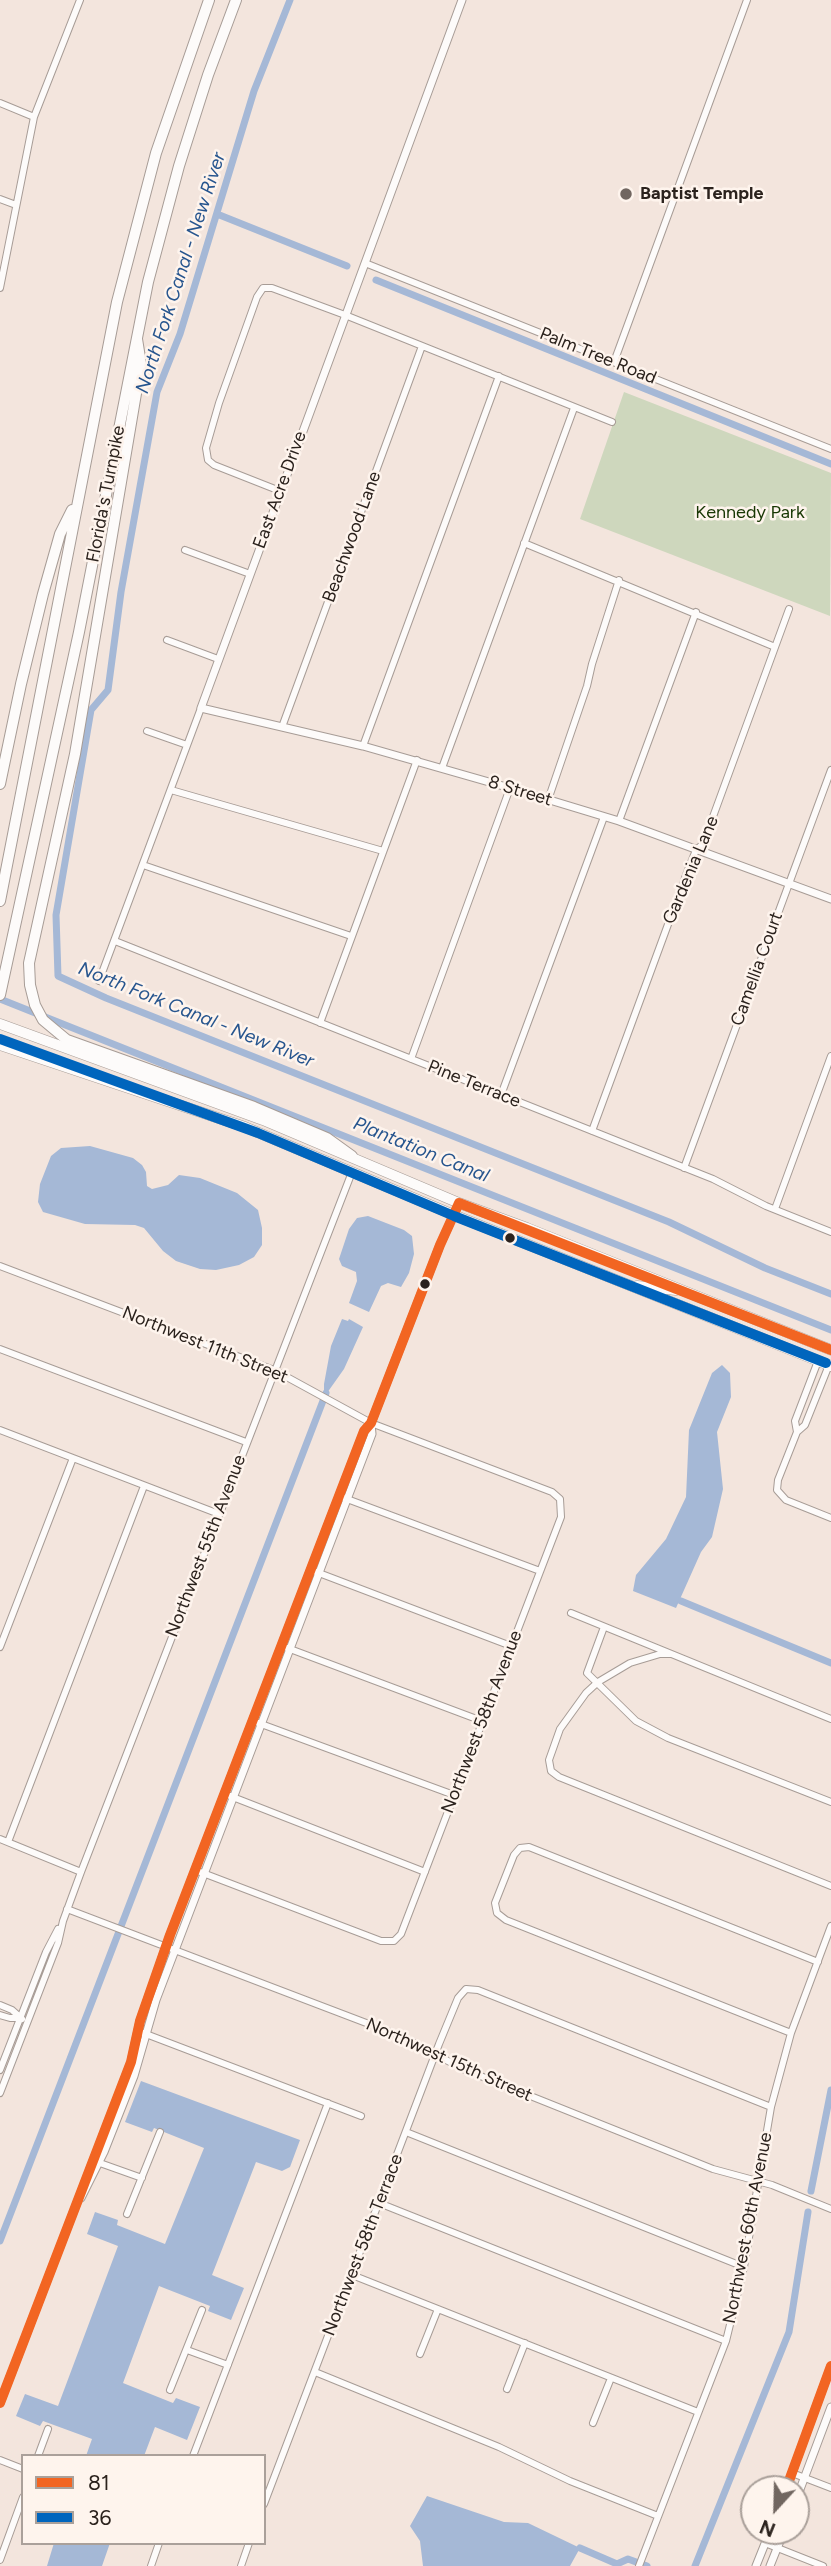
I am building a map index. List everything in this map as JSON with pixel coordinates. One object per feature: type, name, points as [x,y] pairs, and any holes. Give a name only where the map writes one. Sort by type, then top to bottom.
[{"type":"highway","name":"Florida's Turnpike","points":[[0,901],[117,302],[153,165],[182,72],[209,0]]},
{"type":"highway","name":"Florida's Turnpike","points":[[1,991],[79,632],[148,282],[179,166],[208,75],[236,0]]},
{"type":"highway","points":[[137,340],[141,364],[75,754],[29,963],[30,985],[35,1005],[43,1020],[80,1046],[254,1107],[327,1138],[352,1156]]},
{"type":"highway","points":[[0,783],[43,594],[60,534],[77,502]]},
{"type":"highway","points":[[4,1025],[199,1096],[352,1156],[459,1203],[527,1227],[826,1348]]},
{"type":"highway","points":[[1,1046],[214,1115],[748,1335],[830,1363]]},
{"type":"highway","points":[[632,1286],[642,1284],[655,1289],[684,1290]]},
{"type":"highway","points":[[748,1335],[762,1334],[810,1352],[826,1348]]},
{"type":"street","points":[[0,288],[34,117],[80,0]]},
{"type":"street","name":"East Acre Drive","points":[[99,981],[463,0]]},
{"type":"street","points":[[614,362],[747,0]]},
{"type":"street","points":[[0,103],[34,117]]},
{"type":"street","points":[[0,199],[16,205]]},
{"type":"street","name":"Palm Tree Road","points":[[365,263],[831,449]]},
{"type":"street","points":[[280,491],[214,465],[208,460],[206,448],[257,296],[263,288],[272,288],[345,315],[612,422]]},
{"type":"street","name":"Beachwood Lane","points":[[282,727],[422,346]]},
{"type":"street","points":[[363,746],[499,376]]},
{"type":"street","points":[[442,768],[574,408]]},
{"type":"street","points":[[524,543],[619,580],[775,647]]},
{"type":"street","points":[[185,550],[250,574]]},
{"type":"street","points":[[548,800],[587,686],[619,580]]},
{"type":"street","name":"Gardenia Lane","points":[[592,1131],[696,850],[703,844],[789,609]]},
{"type":"street","points":[[619,821],[696,612]]},
{"type":"street","points":[[167,640],[218,659]]},
{"type":"street","name":"8 Street","points":[[201,708],[417,760],[619,821],[831,899]]},
{"type":"street","points":[[147,731],[187,745]]},
{"type":"street","points":[[320,1023],[417,760]]},
{"type":"street","name":"Camellia Court","points":[[684,1168],[831,771]]},
{"type":"street","points":[[411,1059],[510,788]]},
{"type":"street","points":[[171,790],[383,851]]},
{"type":"street","points":[[501,1095],[604,817]]},
{"type":"street","points":[[143,865],[351,936]]},
{"type":"street","name":"Pine Terrace","points":[[115,941],[684,1168],[831,1232]]},
{"type":"street","points":[[775,1209],[831,1056]]},
{"type":"street","name":"Northwest 55th Avenue","points":[[0,2093],[58,1943],[81,1872],[352,1172]]},
{"type":"street","points":[[170,1948],[204,1873],[229,1796],[343,1498],[364,1431],[371,1423],[459,1203]]},
{"type":"street","name":"Northwest 11th Street","points":[[0,1266],[274,1370],[371,1423],[552,1492],[560,1499]]},
{"type":"street","points":[[0,1349],[246,1442]]},
{"type":"street","points":[[797,1432],[795,1421],[818,1361]]},
{"type":"street","points":[[830,1363],[805,1425],[797,1432],[778,1480],[777,1490],[786,1500],[831,1518]]},
{"type":"street","points":[[0,1430],[219,1514]]},
{"type":"street","points":[[0,1647],[73,1458]]},
{"type":"street","points":[[8,1842],[144,1486]]},
{"type":"street","points":[[343,1498],[540,1571]]},
{"type":"street","name":"Northwest 58th Avenue","points":[[204,1873],[381,1941],[394,1941],[401,1934],[562,1512],[560,1499]]},
{"type":"street","points":[[315,1572],[511,1646]]},
{"type":"street","points":[[571,1613],[831,1719]]},
{"type":"street","points":[[604,1628],[587,1668],[590,1677],[636,1721],[651,1730],[831,1802]]},
{"type":"street","points":[[286,1647],[482,1721]]},
{"type":"street","points":[[670,1654],[660,1654],[629,1663],[598,1682],[576,1704],[561,1729],[549,1760],[551,1771],[559,1777],[831,1886]]},
{"type":"street","points":[[257,1722],[454,1796]]},
{"type":"street","points":[[0,2403],[96,2162],[195,1870],[229,1796]]},
{"type":"street","points":[[229,1796],[425,1872]]},
{"type":"street","points":[[0,1839],[81,1872]]},
{"type":"street","points":[[791,2033],[506,1920],[497,1913],[495,1903],[514,1855],[520,1848],[529,1847],[818,1962]]},
{"type":"street","points":[[195,1870],[204,1873]]},
{"type":"street","name":"Northwest 15th Street","points":[[67,1909],[403,2037],[463,2069],[701,2164],[757,2180],[831,2209]]},
{"type":"street","name":"Northwest 55th Avenue","points":[[0,2070],[46,1952],[63,1921]]},
{"type":"street","name":"Northwest 60th Avenue","points":[[639,2566],[726,2341],[744,2267],[771,2107],[791,2033],[831,1926]]},
{"type":"street","name":"Northwest 58th Terrace","points":[[266,2499],[457,1998],[466,1989],[478,1990],[771,2107]]},
{"type":"street","points":[[0,2005],[12,2010],[20,2018]]},
{"type":"street","points":[[0,2015],[28,2021]]},
{"type":"street","points":[[142,2032],[361,2116]]},
{"type":"street","points":[[194,2454],[328,2103]]},
{"type":"street","points":[[127,2214],[160,2132]]},
{"type":"street","points":[[406,2132],[744,2267]]},
{"type":"street","points":[[96,2162],[142,2178]]},
{"type":"street","points":[[379,2203],[726,2341]]},
{"type":"street","points":[[352,2275],[698,2412]]},
{"type":"street","points":[[420,2354],[438,2309]]},
{"type":"street","points":[[170,2390],[202,2310]]},
{"type":"street","points":[[507,2389],[525,2343]]},
{"type":"street","points":[[187,2350],[228,2365]]},
{"type":"street","points":[[797,2475],[792,2473],[831,2367]]},
{"type":"street","points":[[315,2372],[658,2516]]},
{"type":"street","points":[[593,2423],[611,2378]]},
{"type":"street","points":[[806,2475],[831,2406],[820,2401]]},
{"type":"street","points":[[39,2454],[48,2429]]},
{"type":"street","points":[[0,2460],[21,2468]]},
{"type":"street","points":[[810,2480],[831,2488]]},
{"type":"street","points":[[0,2559],[21,2502]]},
{"type":"street","points":[[150,2566],[158,2545]]},
{"type":"street","points":[[240,2566],[248,2545]]},
{"type":"street","points":[[756,2566],[764,2545]]},
{"type":"street","points":[[770,2545],[823,2566]]},
{"type":"street","points":[[770,2566],[778,2545]]},
{"type":"green space","name":"Kennedy Park","points":[[624,392],[831,473],[830,616],[580,519]]},
{"type":"water","points":[[90,1146],[133,1158],[142,1165],[146,1172],[147,1186],[152,1189],[168,1185],[179,1175],[200,1178],[237,1193],[258,1210],[262,1245],[254,1257],[239,1265],[216,1270],[200,1269],[176,1261],[163,1251],[144,1228],[135,1225],[85,1224],[43,1212],[38,1202],[40,1184],[51,1156],[61,1148]]},
{"type":"water","points":[[368,1216],[404,1230],[412,1236],[414,1254],[409,1273],[401,1287],[388,1283],[381,1286],[369,1312],[349,1303],[357,1281],[356,1272],[342,1266],[339,1259],[349,1229],[357,1218]]},
{"type":"water","points":[[342,1319],[349,1319],[363,1327],[344,1369],[327,1393],[324,1384],[331,1346]]},
{"type":"water","points":[[722,1365],[730,1373],[731,1397],[717,1432],[723,1489],[712,1537],[701,1552],[676,1608],[633,1591],[636,1575],[666,1539],[686,1497],[689,1430],[712,1373]]},
{"type":"water","points":[[141,2081],[300,2140],[290,2167],[282,2171],[256,2162],[212,2275],[244,2288],[231,2320],[208,2311],[210,2306],[159,2286],[123,2383],[173,2403],[176,2398],[200,2407],[187,2440],[155,2427],[145,2454],[87,2454],[92,2439],[43,2421],[40,2426],[16,2416],[25,2394],[58,2406],[118,2246],[87,2234],[95,2212],[118,2220],[117,2225],[165,2244],[204,2148],[154,2128],[152,2132],[125,2122]]},
{"type":"water","points":[[427,2496],[504,2522],[528,2523],[580,2548],[570,2566],[423,2566],[420,2541],[410,2526]]},
{"type":"water","points":[[53,2545],[109,2545],[102,2566],[47,2566]]},
{"type":"waterway","name":"North Fork Canal - New River","points":[[290,0],[254,91],[180,334],[157,392],[121,592],[108,690],[91,710],[56,915],[58,976],[106,998],[669,1222],[765,1268],[831,1294]]},
{"type":"waterway","points":[[217,214],[347,266]]},
{"type":"waterway","points":[[376,280],[831,464]]},
{"type":"waterway","name":"Plantation Canal","points":[[0,999],[831,1330]]},
{"type":"waterway","points":[[0,2241],[326,1393]]},
{"type":"waterway","points":[[681,1601],[831,1663]]},
{"type":"waterway","points":[[811,2191],[831,2090]]},
{"type":"waterway","points":[[695,2566],[789,2332],[808,2212]]},
{"type":"waterway","points":[[580,2548],[617,2564],[628,2559],[647,2566]]},
{"type":"transit line","name":"36","points":[[0,1039],[258,1133],[454,1216],[826,1363]]},
{"type":"transit line","name":"81","points":[[0,2403],[131,2062],[140,2021],[170,1935],[364,1431],[371,1423],[459,1203],[831,1350]]},
{"type":"transit line","name":"81","points":[[791,2475],[831,2366]]},
{"type":"place","name":"Baptist Temple","points":[[626,194]]}]
